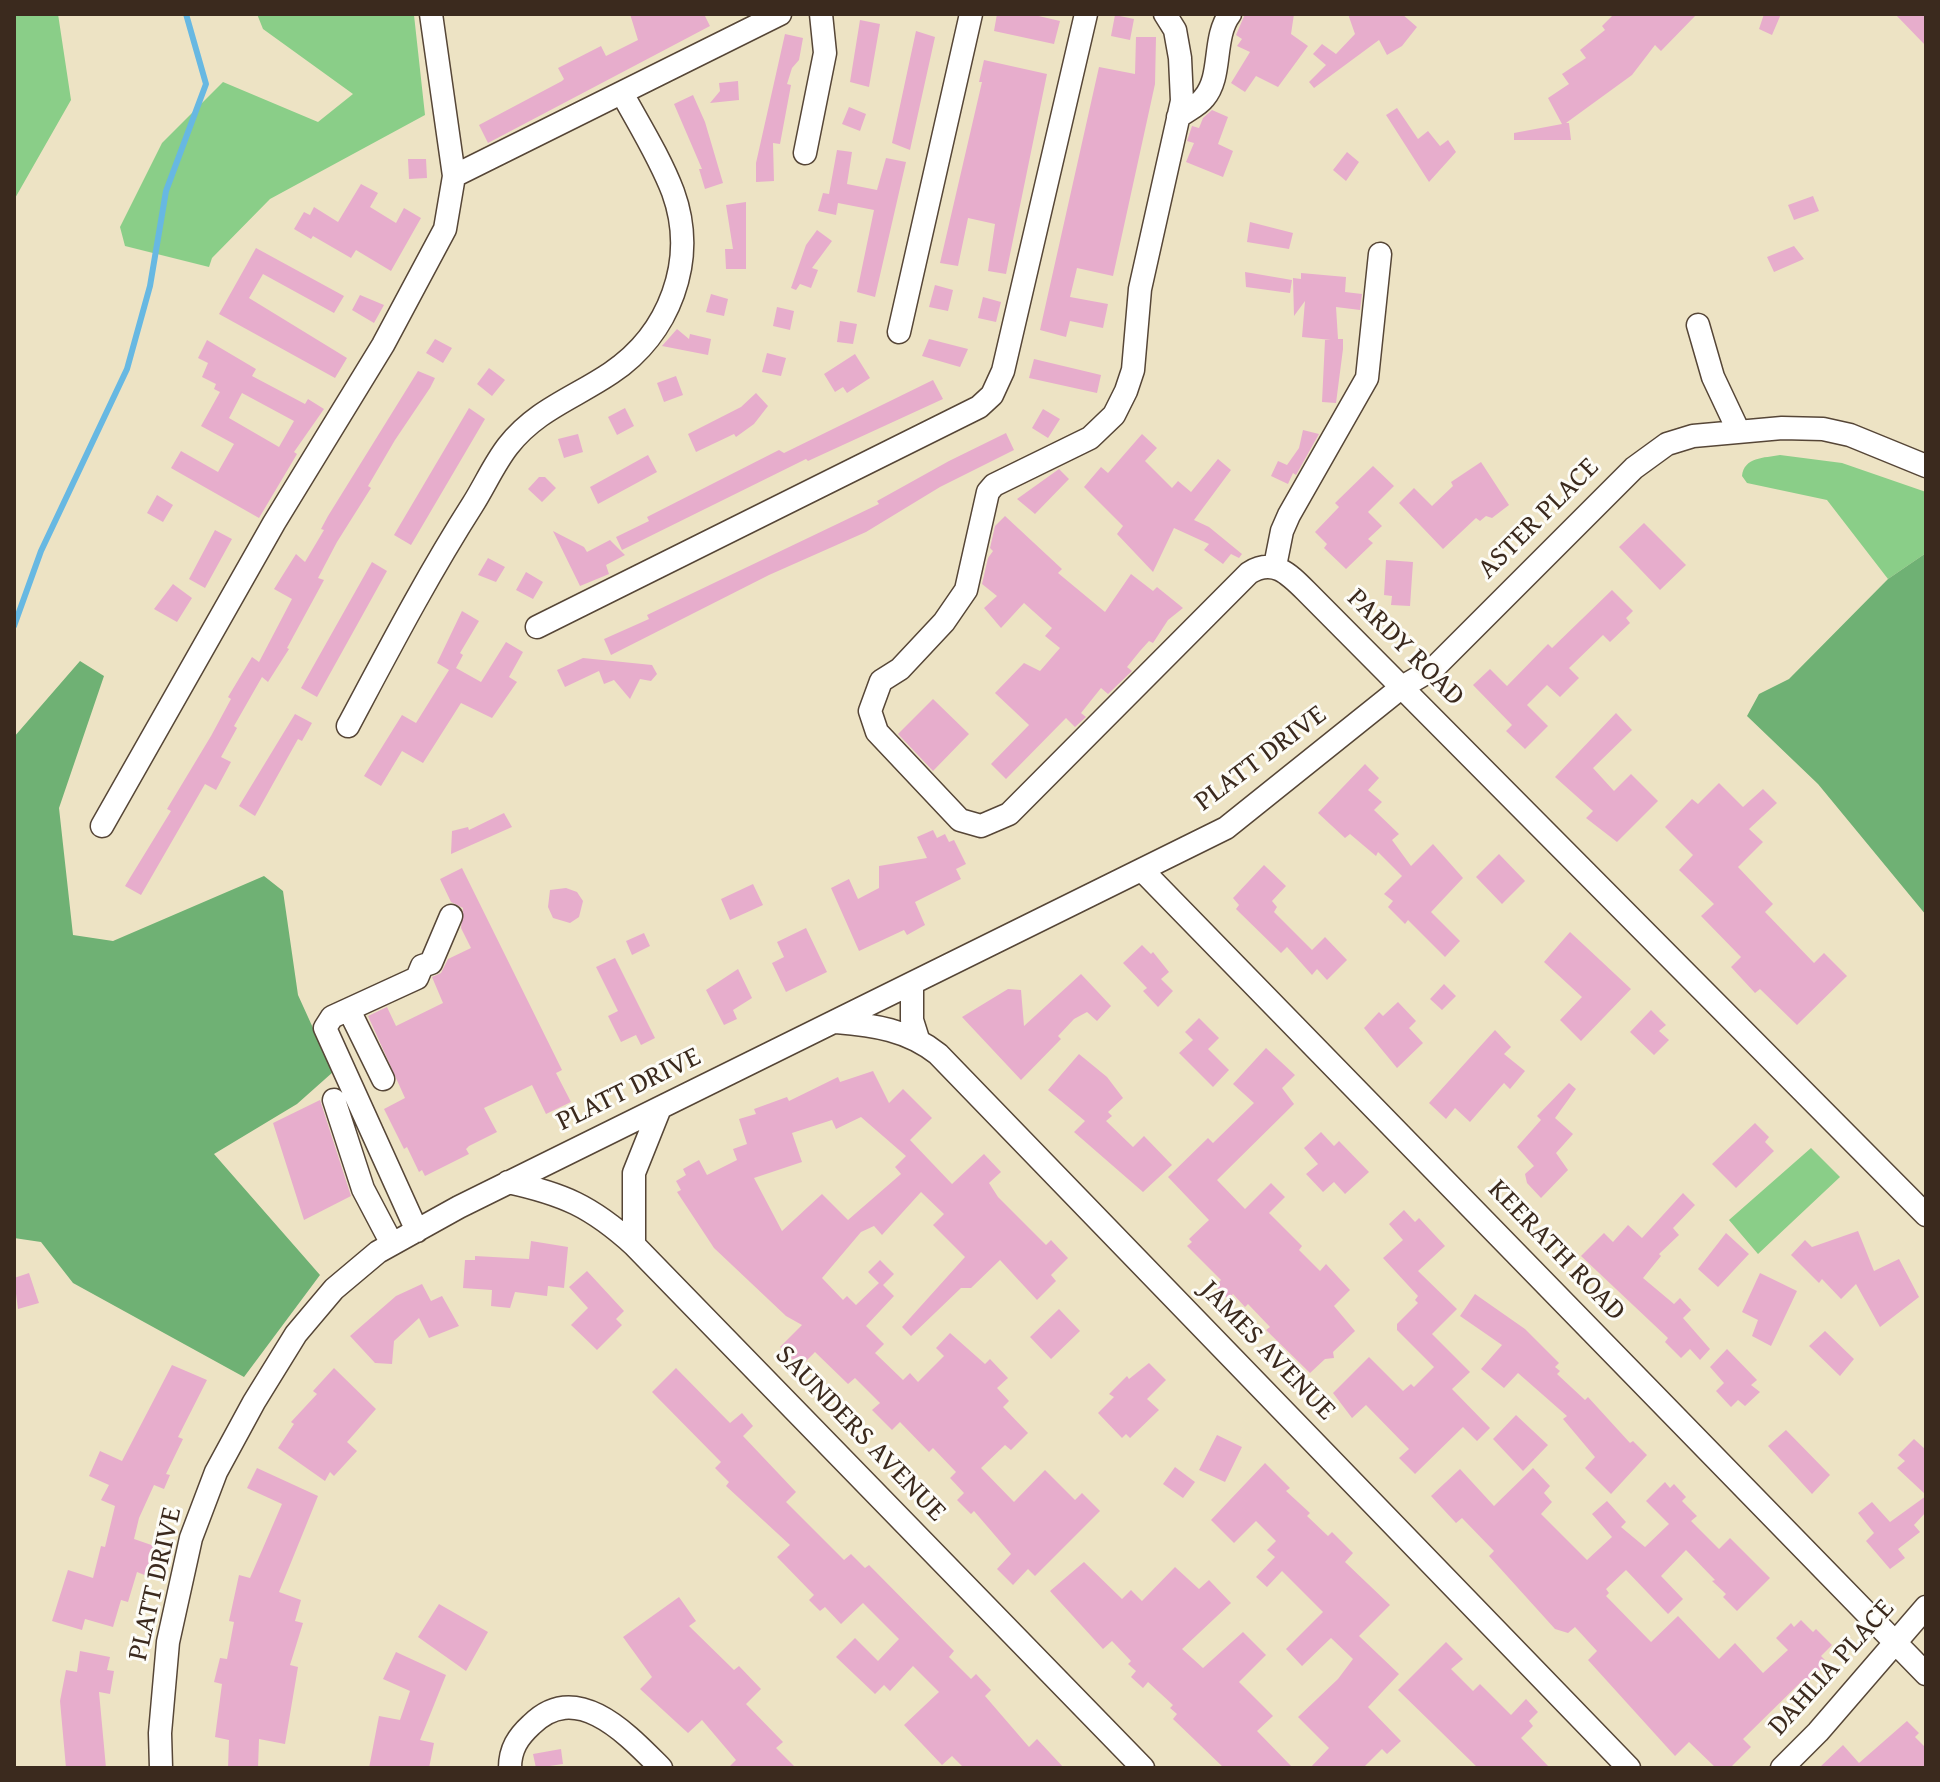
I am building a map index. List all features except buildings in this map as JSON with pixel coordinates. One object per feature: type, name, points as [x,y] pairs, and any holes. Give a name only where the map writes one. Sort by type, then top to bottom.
[{"type":"street","points":[[102,826],[274,523],[427,268],[445,229],[454,176],[431,14]]},
{"type":"street","points":[[454,176],[623,95],[780,14]]},
{"type":"street","points":[[805,153],[825,53],[821,14]]},
{"type":"street","points":[[899,332],[971,14]]},
{"type":"street","points":[[537,627],[979,407],[992,395],[1003,371],[1086,14]]},
{"type":"street","points":[[1165,14],[1175,30],[1182,101],[1140,289],[1133,370],[1126,391],[1114,415],[1090,438],[994,485],[988,492],[966,590],[944,622],[900,669],[881,681],[873,698],[870,711],[877,732],[960,820],[981,826],[992,824],[1009,814],[1249,573],[1260,566],[1275,566],[1285,523],[1367,378],[1380,254]]},
{"type":"street","points":[[1178,117],[1202,101],[1209,90],[1219,36],[1230,14]]},
{"type":"street","points":[[348,726],[429,572],[507,447],[550,405],[611,373],[647,345],[669,310],[679,273],[680,230],[674,195],[623,95]]},
{"type":"street","points":[[1698,325],[1713,377],[1738,430]]},
{"type":"street","name":"ASTER PLACE","points":[[1402,687],[1433,669],[1651,454],[1667,444],[1693,436],[1738,430],[1823,429],[1850,435],[1926,466]]},
{"type":"street","name":"PARDY ROAD","points":[[1275,566],[1288,573],[1926,1215]]},
{"type":"street","name":"PLATT DRIVE","points":[[161,1768],[160,1733],[168,1642],[191,1538],[216,1472],[296,1334],[334,1289],[392,1244],[508,1182],[1226,828],[1402,687]]},
{"type":"street","name":"KEERATH ROAD","points":[[1142,870],[1926,1674]]},
{"type":"street","points":[[417,1231],[325,1033],[332,1017],[417,978],[422,966],[431,963],[451,916]]},
{"type":"street","points":[[912,985],[912,1020],[918,1039]]},
{"type":"street","points":[[349,1010],[383,1079]]},
{"type":"street","name":"JAMES AVENUE","points":[[835,1022],[865,1024],[918,1039],[938,1054],[1629,1768]]},
{"type":"street","points":[[334,1100],[363,1189],[392,1244]]},
{"type":"street","points":[[634,1245],[634,1173],[660,1108]]},
{"type":"street","name":"SAUNDERS AVENUE","points":[[508,1182],[567,1196],[594,1211],[634,1245],[1143,1768]]},
{"type":"street","name":"DAHLIA PLACE","points":[[1782,1768],[1818,1732],[1926,1607]]},
{"type":"street","points":[[510,1768],[517,1738],[537,1719],[561,1708],[584,1708],[606,1718],[661,1768]]},
{"type":"green space","points":[[14,14],[58,14],[71,100],[14,200]]},
{"type":"green space","points":[[257,14],[414,15],[425,115],[270,199],[212,258],[209,267],[125,246],[120,227],[162,143],[223,82],[318,122],[353,94],[263,29]]},
{"type":"green space","points":[[1780,455],[1842,463],[1926,492],[1926,553],[1888,579],[1827,500],[1747,483],[1742,476],[1751,462]]},
{"type":"green space","points":[[1926,553],[1926,915],[1818,784],[1747,716],[1759,694],[1789,679],[1888,579]]},
{"type":"green space","points":[[80,661],[104,676],[59,808],[73,935],[113,941],[264,876],[283,891],[298,995],[333,1072],[297,1104],[214,1154],[320,1275],[244,1377],[73,1283],[41,1242],[14,1238],[14,737]]},
{"type":"green space","points":[[1811,1148],[1840,1177],[1758,1254],[1729,1220]]},
{"type":"waterway","points":[[14,626],[41,551],[127,369],[150,286],[166,191],[206,84],[186,14]]}]
